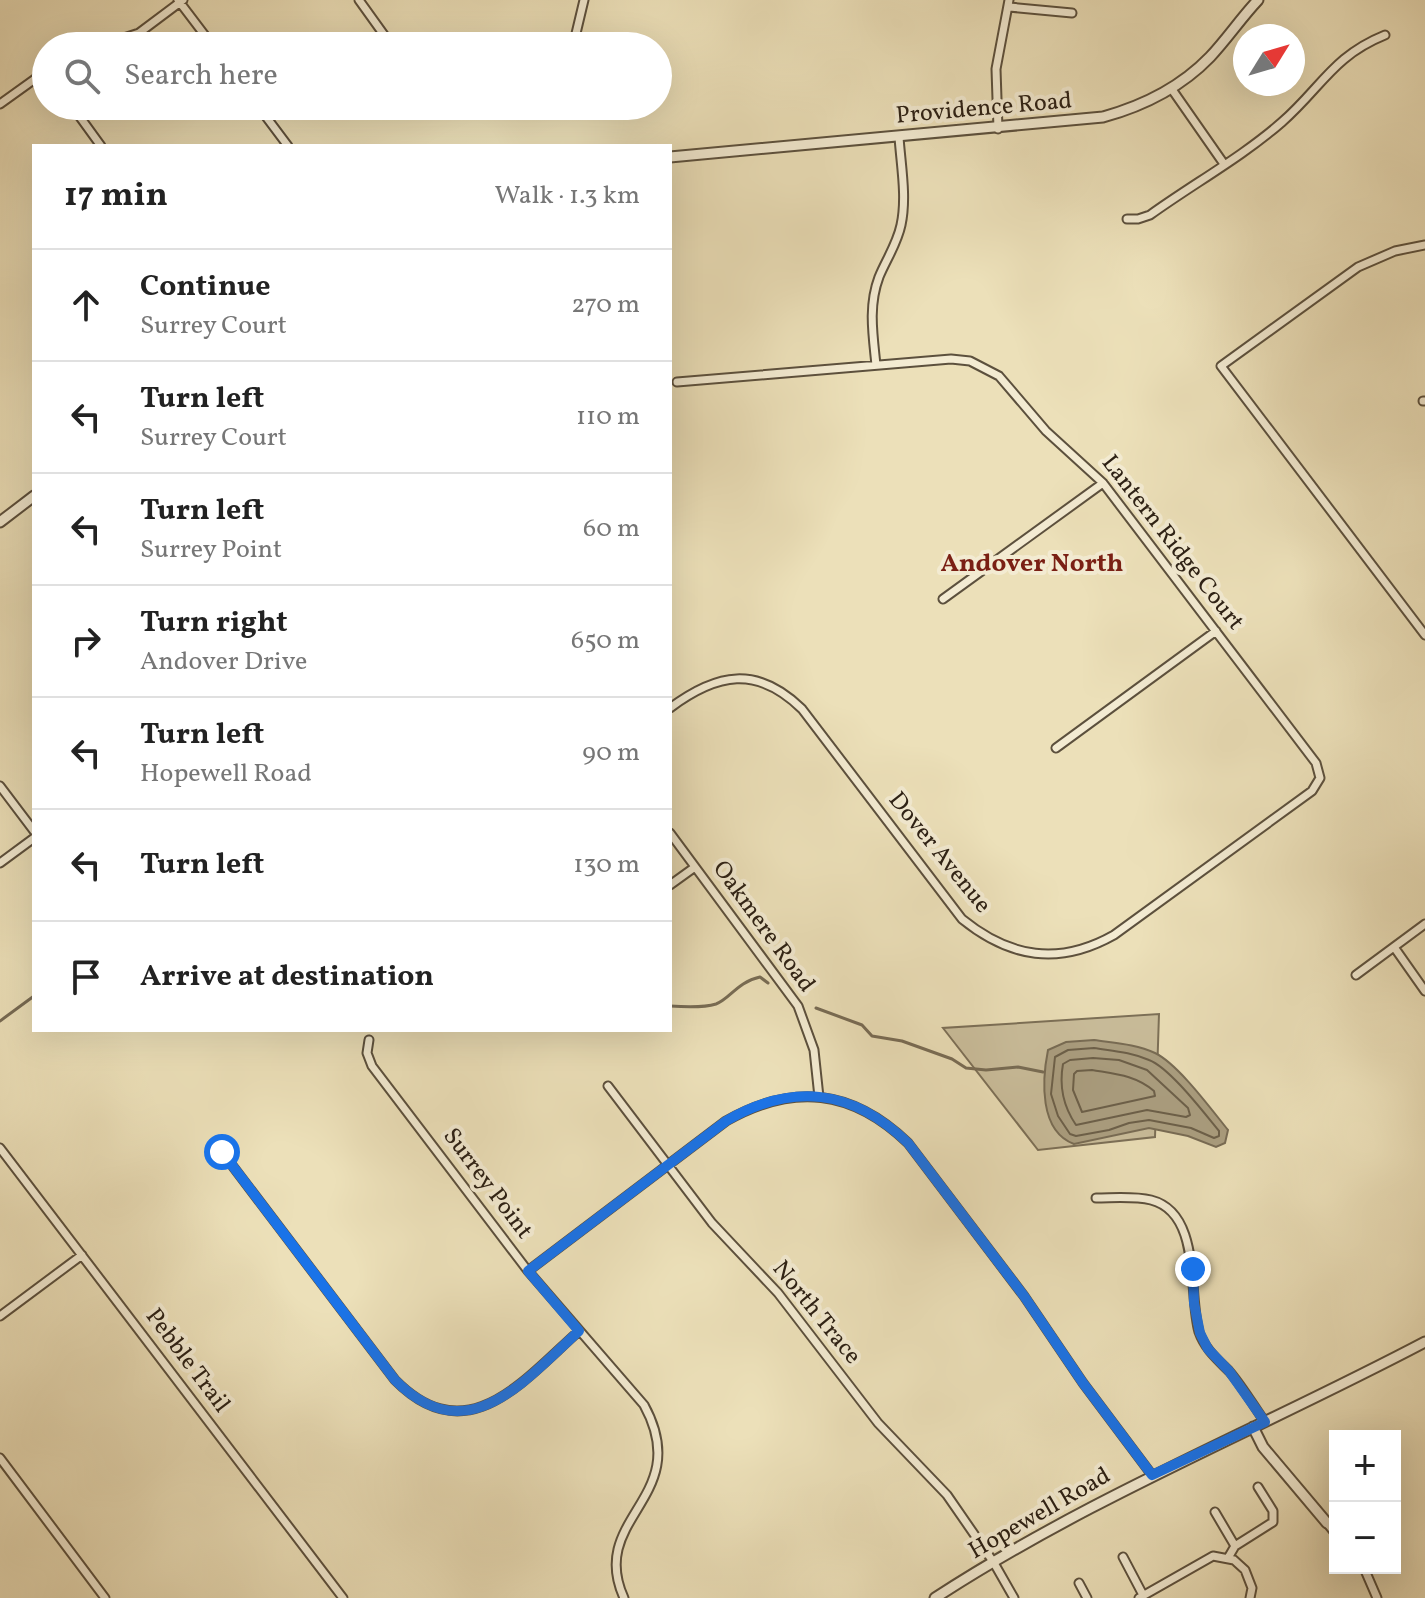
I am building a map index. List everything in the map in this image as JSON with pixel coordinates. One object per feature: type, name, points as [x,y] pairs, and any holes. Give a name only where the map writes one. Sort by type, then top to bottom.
[{"type":"street","points":[[359,0],[382,32]]},
{"type":"street","points":[[576,32],[584,0]]},
{"type":"street","name":"Providence Road","points":[[672,157],[1103,117],[1138,106],[1171,88],[1210,57],[1258,0]]},
{"type":"street","points":[[140,32],[180,1],[203,32]]},
{"type":"street","points":[[998,129],[996,69],[1009,4],[1072,13]]},
{"type":"street","points":[[1127,219],[1150,215],[1224,164],[1283,121],[1344,56],[1385,35]]},
{"type":"street","points":[[0,104],[32,81]]},
{"type":"street","points":[[1171,88],[1224,164]]},
{"type":"street","points":[[82,120],[100,144]]},
{"type":"street","points":[[268,120],[286,144]]},
{"type":"street","points":[[876,365],[873,298],[896,241],[903,212],[899,137]]},
{"type":"street","points":[[1425,245],[1395,251],[1358,267],[1221,366],[1425,635]]},
{"type":"street","name":"Lantern Ridge Court","points":[[677,382],[951,359],[970,361],[988,369],[1008,383],[1046,431],[1103,483],[1316,763],[1320,778]]},
{"type":"street","points":[[943,599],[1103,483]]},
{"type":"street","points":[[0,522],[32,498]]},
{"type":"street","points":[[1056,748],[1216,631]]},
{"type":"street","name":"Dover Avenue","points":[[672,707],[706,684],[722,679],[757,680],[789,696],[962,919],[1000,945],[1045,955],[1082,950],[1114,935],[1312,791],[1320,778]]},
{"type":"street","points":[[0,786],[32,828]]},
{"type":"street","name":"Oakmere Road","points":[[672,836],[798,1006],[814,1050],[819,1097]]},
{"type":"street","points":[[0,863],[32,839]]},
{"type":"street","points":[[672,884],[695,867]]},
{"type":"street","points":[[1356,975],[1425,924]]},
{"type":"street","points":[[1394,947],[1425,991]]},
{"type":"street","name":"Surrey Point","points":[[369,1040],[367,1053],[372,1066],[528,1271],[644,1405],[653,1422],[659,1460],[654,1481],[627,1524],[618,1545],[616,1569],[624,1598]]},
{"type":"street","name":"North Trace","points":[[608,1086],[712,1223],[778,1293],[878,1423],[947,1495],[1014,1598]]},
{"type":"street","points":[[528,1271],[726,1121],[748,1108],[782,1098],[819,1097],[843,1101],[868,1111],[890,1125],[908,1143],[1024,1296],[1083,1383],[1152,1475]]},
{"type":"street","name":"Pebble Trail","points":[[0,1148],[343,1598]]},
{"type":"street","points":[[222,1152],[395,1380],[422,1402],[439,1409],[457,1411],[492,1404],[511,1392],[579,1331]]},
{"type":"street","points":[[1096,1198],[1148,1199],[1162,1203],[1171,1211],[1179,1223],[1190,1254],[1200,1333],[1208,1349],[1229,1371],[1265,1422]]},
{"type":"street","points":[[0,1316],[82,1255]]},
{"type":"street","name":"Hopewell Road","points":[[935,1598],[1152,1475],[1340,1387],[1425,1342]]},
{"type":"street","points":[[1253,1427],[1263,1447],[1329,1526]]},
{"type":"street","points":[[0,1458],[105,1598]]},
{"type":"street","points":[[1228,1558],[1235,1546],[1273,1522],[1273,1511],[1258,1487]]},
{"type":"street","points":[[1215,1512],[1235,1546]]},
{"type":"street","points":[[1123,1557],[1141,1597],[1213,1556],[1234,1560],[1245,1570],[1252,1588],[1250,1598]]},
{"type":"street","points":[[1367,1574],[1377,1598]]},
{"type":"street","points":[[1079,1583],[1087,1598]]},
{"type":"shaded area","points":[[1159,1014],[1155,1137],[1038,1150],[943,1028]]},
{"type":"water","points":[[1094,1040],[1140,1048],[1164,1059],[1194,1088],[1228,1130],[1225,1143],[1216,1147],[1188,1136],[1149,1128],[1074,1144],[1063,1137],[1054,1128],[1046,1103],[1044,1089],[1048,1050],[1066,1042]]},
{"type":"waterway","points":[[672,1006],[711,1005],[721,1002],[752,979],[760,977],[768,983]]},
{"type":"waterway","points":[[0,1021],[32,997]]},
{"type":"waterway","points":[[816,1008],[862,1025],[872,1036],[902,1041],[952,1059],[966,1068],[1018,1067],[1043,1072]]},
{"type":"district","name":"Andover North","points":[[1032,564]]},
{"type":"route","points":[[222,1152],[395,1380],[408,1393],[439,1409],[457,1411],[492,1404],[511,1392],[579,1331],[528,1271],[726,1121],[748,1108],[782,1098],[801,1096],[843,1101],[868,1111],[890,1125],[908,1143],[1024,1296],[1083,1383],[1152,1475],[1265,1422],[1229,1371],[1208,1349],[1200,1333],[1194,1303],[1193,1269]]}]
